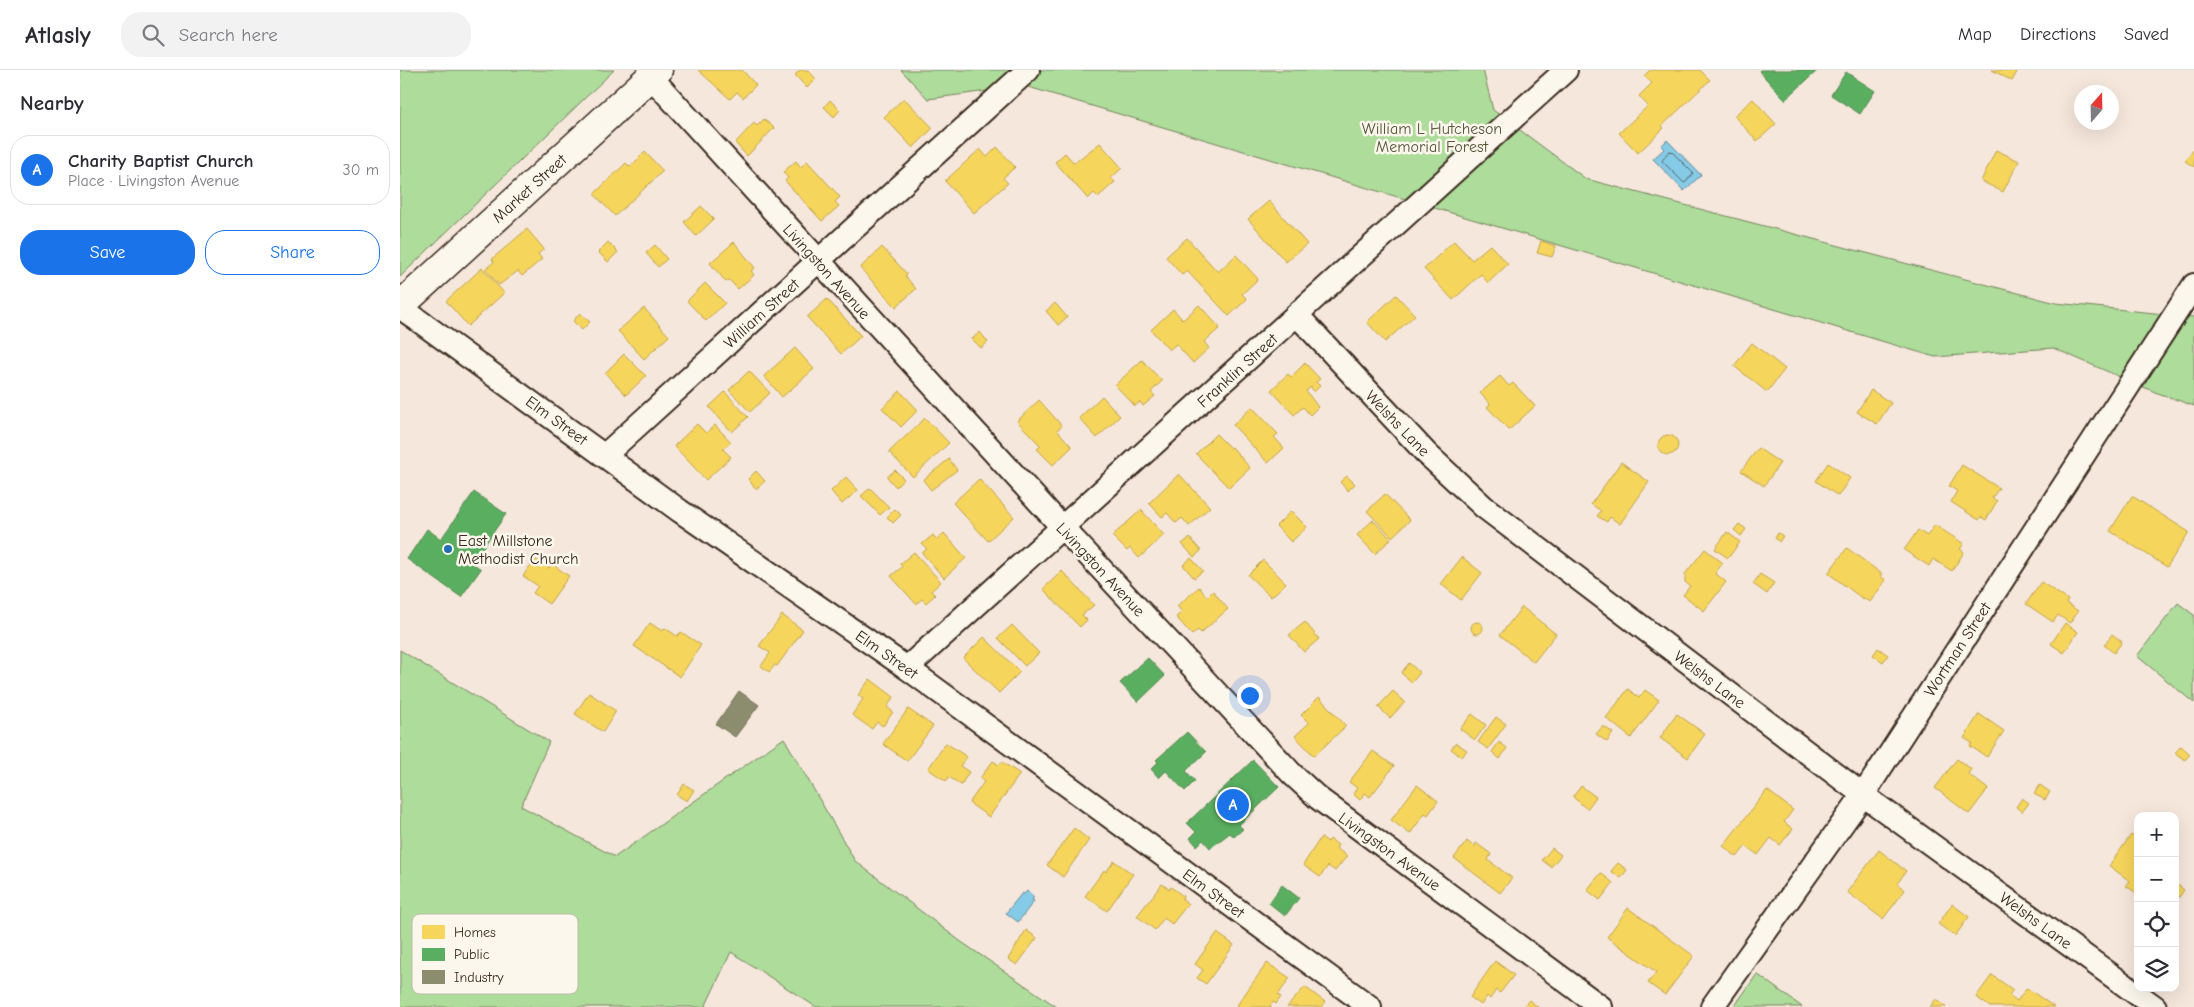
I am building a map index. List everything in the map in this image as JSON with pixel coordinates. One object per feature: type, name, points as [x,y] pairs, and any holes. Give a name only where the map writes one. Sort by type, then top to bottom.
[{"type":"street","name":"William Street","points":[[605,455],[1028,70]]},
{"type":"street","name":"Franklin Street","points":[[907,668],[1566,70]]},
{"type":"street","name":"Livingston Avenue","points":[[655,73],[819,262],[1062,528],[1292,774],[1312,792],[1601,1007]]},
{"type":"street","name":"Market Street","points":[[400,307],[655,73]]},
{"type":"street","name":"Wortman Street","points":[[1712,1007],[1863,794],[2194,285]]},
{"type":"street","name":"Elm Street","points":[[400,307],[680,511],[907,668],[1370,1007]]},
{"type":"street","name":"Welshs Lane","points":[[1297,315],[1426,453],[1484,507],[1863,794],[2155,1007]]},
{"type":"green space","points":[[400,70],[614,70],[400,277]]},
{"type":"green space","name":"William L Hutcheson Memorial Forest","points":[[901,70],[1483,70],[1493,110],[1586,179],[2056,303],[2194,317],[2194,406],[2155,392],[2053,348],[1935,357],[1025,86],[928,99]]},
{"type":"green space","points":[[2178,603],[2194,615],[2194,703],[2137,656]]},
{"type":"green space","points":[[400,650],[549,742],[521,806],[615,857],[784,738],[855,861],[960,941],[1057,1007],[816,1007],[731,952],[705,1007],[400,1007]]},
{"type":"green space","points":[[1757,974],[1802,1007],[1734,1007]]},
{"type":"water","points":[[1667,140],[1701,175],[1684,191],[1653,159],[1664,149],[1661,146]]},
{"type":"water","points":[[1027,891],[1034,897],[1032,900],[1034,901],[1018,922],[1006,913],[1022,893],[1024,894]]},
{"type":"building: Homes","points":[[698,70],[742,70],[756,85],[743,98],[737,92],[730,99]]},
{"type":"building: Homes","points":[[800,70],[808,70],[816,79],[807,88],[795,75]]},
{"type":"building: Homes","points":[[1650,70],[1700,70],[1710,80],[1662,126],[1664,128],[1638,153],[1619,133],[1648,106],[1639,96],[1652,83],[1644,76]]},
{"type":"building: Homes","points":[[1992,70],[2018,70],[2012,81]]},
{"type":"building: Homes","points":[[904,98],[933,128],[913,148],[884,117]]},
{"type":"building: Homes","points":[[1753,99],[1776,124],[1757,141],[1734,116]]},
{"type":"building: Homes","points":[[830,100],[840,110],[834,117],[824,107]]},
{"type":"building: Homes","points":[[764,119],[774,128],[747,156],[735,143],[754,123],[757,126]]},
{"type":"building: Homes","points":[[1100,143],[1122,168],[1111,178],[1115,182],[1098,197],[1094,193],[1088,199],[1055,162],[1065,153],[1074,163]]},
{"type":"building: Homes","points":[[997,147],[1015,167],[1003,178],[1008,183],[974,213],[945,181],[980,149],[987,157]]},
{"type":"building: Homes","points":[[2194,148],[2194,167],[2185,161]]},
{"type":"building: Homes","points":[[1996,150],[2019,161],[2003,192],[1981,181]]},
{"type":"building: Homes","points":[[645,152],[663,171],[615,216],[594,194],[626,163],[630,167]]},
{"type":"building: Homes","points":[[796,161],[801,167],[807,161],[840,197],[835,202],[839,206],[822,221],[785,181],[788,178],[783,172]]},
{"type":"building: Homes","points":[[1269,201],[1307,244],[1286,262],[1248,219]]},
{"type":"building: Homes","points":[[701,206],[714,219],[696,236],[684,222]]},
{"type":"building: Homes","points":[[527,229],[544,249],[538,254],[542,259],[522,276],[518,271],[499,285],[485,269],[494,262],[492,259]]},
{"type":"building: Homes","points":[[1187,238],[1218,272],[1236,255],[1258,279],[1242,294],[1247,299],[1229,316],[1187,271],[1182,275],[1166,257]]},
{"type":"building: Homes","points":[[1454,241],[1472,260],[1490,245],[1508,264],[1488,283],[1481,274],[1453,300],[1424,269]]},
{"type":"building: Homes","points":[[1541,241],[1556,246],[1552,257],[1537,253]]},
{"type":"building: Homes","points":[[608,242],[618,252],[608,262],[598,252]]},
{"type":"building: Homes","points":[[734,242],[755,268],[751,271],[754,275],[738,289],[729,280],[726,282],[710,263]]},
{"type":"building: Homes","points":[[655,245],[667,259],[658,267],[646,253]]},
{"type":"building: Homes","points":[[882,247],[907,274],[905,276],[916,289],[896,307],[860,268]]},
{"type":"building: Homes","points":[[482,268],[504,293],[468,326],[446,301]]},
{"type":"building: Homes","points":[[705,283],[725,303],[706,321],[687,301]]},
{"type":"building: Homes","points":[[1396,295],[1415,315],[1385,342],[1367,322]]},
{"type":"building: Homes","points":[[827,299],[861,336],[841,354],[807,317]]},
{"type":"building: Homes","points":[[1055,303],[1067,317],[1058,325],[1046,311]]},
{"type":"building: Homes","points":[[1199,305],[1220,328],[1204,342],[1209,348],[1193,363],[1176,344],[1169,350],[1151,330],[1173,309],[1183,320]]},
{"type":"building: Homes","points":[[644,308],[669,336],[644,359],[618,331]]},
{"type":"building: Homes","points":[[580,313],[590,322],[582,330],[573,321]]},
{"type":"building: Homes","points":[[980,332],[988,342],[981,348],[972,339]]},
{"type":"building: Homes","points":[[1752,343],[1785,369],[1767,392],[1734,366]]},
{"type":"building: Homes","points":[[795,348],[814,369],[782,397],[764,376]]},
{"type":"building: Homes","points":[[624,354],[646,376],[626,395],[605,373]]},
{"type":"building: Homes","points":[[1142,360],[1162,381],[1151,392],[1155,396],[1143,406],[1140,402],[1135,406],[1115,385]]},
{"type":"building: Homes","points":[[1305,363],[1320,379],[1316,382],[1320,386],[1314,392],[1311,387],[1306,391],[1318,407],[1310,415],[1303,407],[1294,415],[1271,390],[1288,374],[1291,377]]},
{"type":"building: Homes","points":[[749,371],[770,393],[750,412],[729,390]]},
{"type":"building: Homes","points":[[1500,376],[1509,386],[1513,383],[1535,406],[1509,430],[1487,407],[1490,404],[1480,393]]},
{"type":"building: Homes","points":[[1871,390],[1891,403],[1877,424],[1857,412]]},
{"type":"building: Homes","points":[[900,391],[918,410],[901,427],[882,408]]},
{"type":"building: Homes","points":[[725,392],[748,417],[732,432],[709,407]]},
{"type":"building: Homes","points":[[1102,396],[1120,416],[1097,438],[1079,418]]},
{"type":"building: Homes","points":[[1039,400],[1062,426],[1057,430],[1072,447],[1053,465],[1037,449],[1041,446],[1017,421]]},
{"type":"building: Homes","points":[[1252,407],[1278,434],[1274,437],[1284,448],[1268,463],[1233,425]]},
{"type":"building: Homes","points":[[925,418],[949,443],[913,477],[889,452]]},
{"type":"building: Homes","points":[[697,424],[706,433],[715,425],[731,442],[723,449],[731,457],[706,480],[674,446]]},
{"type":"building: Homes","points":[[1216,434],[1230,448],[1232,447],[1250,468],[1229,488],[1196,454]]},
{"type":"building: Homes","points":[[1668,435],[1675,438],[1678,445],[1675,452],[1668,455],[1661,452],[1658,445],[1661,438]]},
{"type":"building: Homes","points":[[1758,448],[1780,463],[1764,486],[1741,471]]},
{"type":"building: Homes","points":[[949,459],[957,470],[931,490],[923,480]]},
{"type":"building: Homes","points":[[1621,462],[1649,482],[1620,524],[1610,517],[1607,522],[1597,516],[1601,511],[1591,504]]},
{"type":"building: Homes","points":[[1828,463],[1850,478],[1838,496],[1816,481]]},
{"type":"building: Homes","points":[[1962,465],[1999,488],[1992,498],[1997,501],[1986,520],[1981,517],[1979,520],[1951,502],[1957,491],[1949,486]]},
{"type":"building: Homes","points":[[895,470],[904,479],[896,487],[887,477]]},
{"type":"building: Homes","points":[[756,471],[765,481],[756,489],[748,479]]},
{"type":"building: Homes","points":[[1179,474],[1210,507],[1189,526],[1182,518],[1176,523],[1167,513],[1162,517],[1149,503]]},
{"type":"building: Homes","points":[[1347,476],[1355,484],[1348,491],[1340,482]]},
{"type":"building: Homes","points":[[846,477],[858,490],[842,504],[831,491]]},
{"type":"building: Homes","points":[[979,479],[1014,517],[988,541],[953,503]]},
{"type":"building: Homes","points":[[870,488],[889,507],[880,515],[861,496]]},
{"type":"building: Homes","points":[[1385,494],[1410,520],[1392,537],[1367,511]]},
{"type":"building: Homes","points":[[2132,496],[2189,532],[2167,567],[2110,531]]},
{"type":"building: Homes","points":[[895,509],[901,515],[893,523],[887,517]]},
{"type":"building: Homes","points":[[1141,510],[1164,535],[1139,558],[1130,548],[1127,551],[1112,536]]},
{"type":"building: Homes","points":[[1291,511],[1307,527],[1291,542],[1276,526]]},
{"type":"building: Homes","points":[[1373,520],[1391,539],[1375,554],[1357,535]]},
{"type":"building: Homes","points":[[1739,524],[1746,529],[1741,536],[1734,530]]},
{"type":"building: Homes","points":[[1935,525],[1964,544],[1960,549],[1964,552],[1952,571],[1933,559],[1929,566],[1904,550],[1918,530],[1927,536]]},
{"type":"building: Homes","points":[[1727,532],[1740,542],[1728,558],[1715,549]]},
{"type":"building: Homes","points":[[944,533],[966,558],[944,578],[922,553],[927,549],[922,544],[933,535],[937,540]]},
{"type":"building: Homes","points":[[1778,533],[1783,536],[1779,542],[1775,538]]},
{"type":"building: Homes","points":[[1190,538],[1201,551],[1194,557],[1182,544]]},
{"type":"building: Homes","points":[[1847,548],[1882,574],[1880,576],[1886,580],[1870,602],[1863,599],[1828,573]]},
{"type":"building: Homes","points":[[1705,549],[1723,563],[1715,573],[1726,582],[1704,611],[1683,595],[1690,586],[1685,582],[1685,574]]},
{"type":"building: Homes","points":[[914,552],[941,582],[931,591],[935,595],[926,603],[922,599],[916,604],[891,576],[902,567],[900,564]]},
{"type":"building: Homes","points":[[1462,557],[1482,573],[1461,600],[1441,584]]},
{"type":"building: Homes","points":[[1191,558],[1203,571],[1194,578],[1183,565]]},
{"type":"building: Homes","points":[[535,559],[549,568],[552,564],[569,576],[549,604],[533,593],[538,586],[523,576]]},
{"type":"building: Homes","points":[[1263,560],[1286,583],[1271,597],[1248,575]]},
{"type":"building: Homes","points":[[1062,571],[1094,605],[1082,615],[1087,620],[1080,627],[1043,589]]},
{"type":"building: Homes","points":[[1760,574],[1774,583],[1767,594],[1753,584]]},
{"type":"building: Homes","points":[[2041,582],[2068,600],[2066,603],[2078,611],[2070,623],[2058,615],[2053,622],[2026,604]]},
{"type":"building: Homes","points":[[1199,587],[1207,597],[1213,591],[1228,609],[1201,633],[1198,630],[1192,635],[1176,617],[1182,612],[1177,606]]},
{"type":"building: Homes","points":[[1522,607],[1556,634],[1534,662],[1500,635]]},
{"type":"building: Homes","points":[[782,615],[803,630],[777,666],[775,665],[769,672],[761,666],[770,653],[759,646]]},
{"type":"building: Homes","points":[[1305,622],[1319,639],[1304,652],[1289,635]]},
{"type":"building: Homes","points":[[1479,622],[1482,623],[1482,633],[1475,634],[1472,633],[1471,626],[1472,623]]},
{"type":"building: Homes","points":[[650,623],[662,631],[665,628],[677,636],[681,632],[701,645],[680,677],[634,646]]},
{"type":"building: Homes","points":[[2065,623],[2078,632],[2064,653],[2051,644]]},
{"type":"building: Homes","points":[[1012,625],[1039,653],[1025,666],[998,638]]},
{"type":"building: Homes","points":[[2112,634],[2122,642],[2114,653],[2104,645]]},
{"type":"building: Homes","points":[[984,637],[1020,672],[999,693],[963,658]]},
{"type":"building: Homes","points":[[1878,648],[1888,655],[1883,662],[1873,655]]},
{"type":"building: Homes","points":[[1409,663],[1420,673],[1412,682],[1401,673]]},
{"type":"building: Homes","points":[[870,679],[894,697],[887,707],[893,712],[883,726],[877,722],[872,729],[852,715],[863,699],[858,695]]},
{"type":"building: Homes","points":[[1628,689],[1639,698],[1645,690],[1659,700],[1631,738],[1606,718]]},
{"type":"building: Homes","points":[[1393,691],[1405,702],[1390,718],[1378,707]]},
{"type":"building: Homes","points":[[589,693],[616,711],[603,732],[575,714]]},
{"type":"building: Homes","points":[[1319,697],[1346,726],[1314,756],[1295,736],[1309,723],[1301,715]]},
{"type":"building: Homes","points":[[908,709],[933,726],[907,761],[883,744]]},
{"type":"building: Homes","points":[[1472,714],[1486,725],[1475,740],[1460,729]]},
{"type":"building: Homes","points":[[1677,714],[1705,734],[1688,758],[1660,738]]},
{"type":"building: Homes","points":[[1979,714],[2004,731],[1987,757],[1970,746],[1972,743],[1964,738]]},
{"type":"building: Homes","points":[[1496,717],[1506,724],[1488,749],[1478,742]]},
{"type":"building: Homes","points":[[1603,726],[1613,733],[1607,742],[1596,734]]},
{"type":"building: Homes","points":[[1499,742],[1507,748],[1500,759],[1492,752]]},
{"type":"building: Homes","points":[[946,743],[967,757],[960,766],[969,772],[961,785],[949,777],[946,781],[928,769]]},
{"type":"building: Homes","points":[[1456,743],[1467,750],[1462,757],[1451,749]]},
{"type":"building: Homes","points":[[2181,746],[2190,754],[2185,760],[2175,753]]},
{"type":"building: Homes","points":[[1373,751],[1394,766],[1370,797],[1365,793],[1360,800],[1353,794],[1357,788],[1349,782]]},
{"type":"building: Homes","points":[[1957,759],[1971,769],[1968,774],[1988,789],[1969,814],[1935,788]]},
{"type":"building: Homes","points":[[993,761],[999,765],[1002,762],[1020,774],[989,817],[969,803],[984,782],[980,778]]},
{"type":"building: Homes","points":[[684,784],[694,790],[687,801],[677,795]]},
{"type":"building: Homes","points":[[1417,785],[1438,801],[1428,815],[1425,813],[1410,834],[1391,820]]},
{"type":"building: Homes","points":[[2040,785],[2050,792],[2045,800],[2034,794]]},
{"type":"building: Homes","points":[[1581,786],[1596,797],[1587,809],[1573,797]]},
{"type":"building: Homes","points":[[1767,790],[1793,810],[1784,822],[1793,829],[1780,845],[1771,838],[1758,855],[1746,846],[1737,857],[1723,846]]},
{"type":"building: Homes","points":[[2022,798],[2029,803],[2022,812],[2016,807]]},
{"type":"building: Homes","points":[[1074,828],[1089,840],[1063,877],[1047,865]]},
{"type":"building: Homes","points":[[2131,835],[2134,837],[2134,891],[2126,886],[2130,881],[2109,866]]},
{"type":"building: Homes","points":[[1321,837],[1328,842],[1330,839],[1338,845],[1336,848],[1347,856],[1335,871],[1328,866],[1320,877],[1303,865]]},
{"type":"building: Homes","points":[[1467,841],[1474,847],[1476,843],[1491,854],[1488,860],[1512,878],[1500,893],[1454,858]]},
{"type":"building: Homes","points":[[1552,848],[1561,855],[1551,867],[1542,860]]},
{"type":"building: Homes","points":[[1879,850],[1906,871],[1897,884],[1905,890],[1883,919],[1847,892]]},
{"type":"building: Homes","points":[[1114,861],[1133,874],[1107,911],[1085,896],[1104,870],[1106,872]]},
{"type":"building: Homes","points":[[1618,863],[1627,870],[1621,878],[1611,871]]},
{"type":"building: Homes","points":[[1601,873],[1613,883],[1600,900],[1587,890]]},
{"type":"building: Homes","points":[[1162,884],[1169,889],[1171,887],[1183,896],[1182,899],[1188,904],[1172,924],[1164,918],[1155,930],[1137,916]]},
{"type":"building: Homes","points":[[2179,886],[2184,890],[2179,897]]},
{"type":"building: Homes","points":[[1952,904],[1969,917],[1955,936],[1938,924]]},
{"type":"building: Homes","points":[[1628,908],[1694,956],[1665,995],[1648,983],[1656,972],[1607,937]]},
{"type":"building: Homes","points":[[1026,930],[1037,938],[1017,965],[1008,959]]},
{"type":"building: Homes","points":[[1217,933],[1234,945],[1206,984],[1197,978],[1203,970],[1195,964]]},
{"type":"building: Homes","points":[[1495,961],[1514,975],[1500,993],[1496,990],[1490,999],[1487,996],[1481,1005],[1470,997]]},
{"type":"building: Homes","points":[[1267,963],[1290,978],[1278,995],[1281,997],[1276,1004],[1273,1002],[1270,1006],[1272,1007],[1240,1007],[1237,1005]]},
{"type":"building: Homes","points":[[1992,975],[2013,990],[2009,995],[2017,1001],[2027,988],[2054,1007],[1990,1007],[1976,997]]},
{"type":"building: Homes","points":[[1305,987],[1325,1002],[1322,1007],[1287,1007]]},
{"type":"building: Homes","points":[[1936,999],[1946,1007],[1930,1007]]},
{"type":"building: Homes","points":[[1529,1000],[1538,1007],[1523,1007]]},
{"type":"building: Public","points":[[1760,70],[1818,70],[1785,100]]},
{"type":"building: Public","points":[[1846,72],[1875,91],[1860,114],[1831,95]]},
{"type":"building: Public","name":"East Millstone Methodist Church","points":[[474,492],[506,514],[472,563],[481,569],[461,597],[407,559],[427,529],[441,539]]},
{"type":"building: Public","points":[[1148,658],[1165,676],[1138,702],[1120,683]]},
{"type":"building: Public","points":[[1187,732],[1206,752],[1186,771],[1195,781],[1185,791],[1166,771],[1159,778],[1151,769],[1158,762],[1156,760]]},
{"type":"building: Public","points":[[1253,760],[1279,787],[1239,825],[1243,829],[1234,837],[1230,833],[1210,848],[1203,840],[1197,846],[1190,838],[1196,832],[1187,823]]},
{"type":"building: Public","points":[[1282,885],[1299,898],[1285,916],[1269,903]]},
{"type":"building: Industry","points":[[739,691],[759,705],[735,737],[716,724]]},
{"type":"place","name":"East Millstone Methodist Church","points":[[448,549]]},
{"type":"place","name":"Charity Baptist Church","points":[[1233,805]]}]
